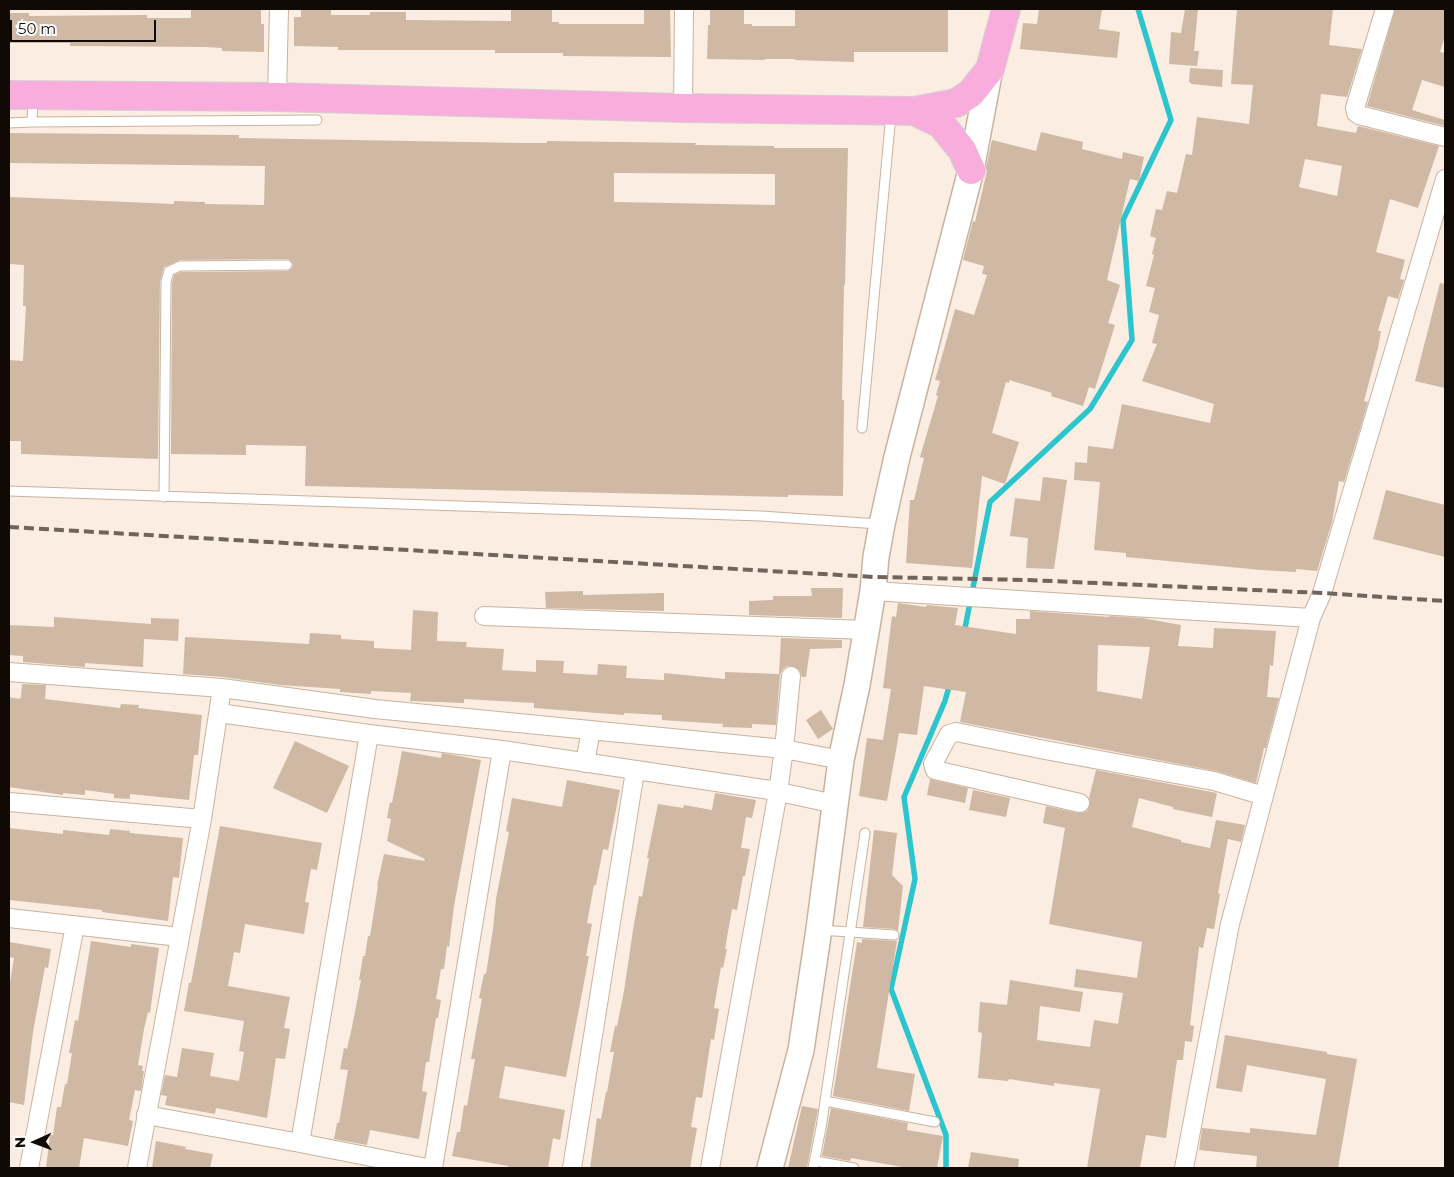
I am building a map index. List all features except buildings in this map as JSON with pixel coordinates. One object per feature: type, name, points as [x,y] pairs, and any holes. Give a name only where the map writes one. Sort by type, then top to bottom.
[{"type":"highway","points":[[21,95],[277,97],[683,108],[903,111],[956,103],[971,93],[990,69],[1006,9]]},
{"type":"highway","points":[[903,111],[941,124],[962,150],[971,170]]},
{"type":"main road","points":[[770,1168],[801,1050],[820,930],[841,760],[857,685],[882,524],[897,457],[971,170],[990,69]]},
{"type":"street","points":[[277,97],[279,9]]},
{"type":"street","points":[[683,108],[684,9]]},
{"type":"street","points":[[1385,9],[1355,108],[1356,113],[1445,137]]},
{"type":"street","points":[[1184,1168],[1230,924],[1311,618],[1322,593],[1445,179]]},
{"type":"street","points":[[873,591],[1311,618]]},
{"type":"street","points":[[484,616],[866,630]]},
{"type":"street","points":[[9,672],[222,688],[374,709],[784,749],[841,760]]},
{"type":"street","points":[[710,1168],[778,792],[791,676]]},
{"type":"street","points":[[137,1168],[202,819],[220,713],[222,688]]},
{"type":"street","points":[[220,713],[502,750],[778,792],[835,804]]},
{"type":"street","points":[[585,763],[591,730]]},
{"type":"street","points":[[1080,803],[935,770],[933,764],[949,734],[956,732],[1214,780],[1264,796]]},
{"type":"street","points":[[300,1143],[369,734]]},
{"type":"street","points":[[432,1168],[502,750]]},
{"type":"street","points":[[572,1168],[636,771]]},
{"type":"street","points":[[9,802],[202,819]]},
{"type":"street","points":[[9,918],[180,937]]},
{"type":"street","points":[[29,1168],[75,925]]},
{"type":"street","points":[[146,1115],[427,1168]]},
{"type":"lane","points":[[21,95],[32,122]]},
{"type":"lane","points":[[862,428],[903,111]]},
{"type":"lane","points":[[9,123],[317,120]]},
{"type":"lane","points":[[164,497],[166,282],[169,271],[180,266],[287,265]]},
{"type":"lane","points":[[9,491],[751,516],[882,524]]},
{"type":"lane","points":[[854,1168],[814,1165],[865,833]]},
{"type":"lane","points":[[820,930],[894,935]]},
{"type":"lane","points":[[825,1101],[935,1122]]},
{"type":"waterway","points":[[964,633],[990,502],[1090,409],[1132,340],[1123,220],[1171,120],[1138,9]]},
{"type":"waterway","points":[[946,1168],[946,1135],[891,989],[915,879],[904,797],[945,701],[950,683]]},
{"type":"railway","points":[[9,527],[874,577],[1028,580],[1322,593],[1445,601]]}]
